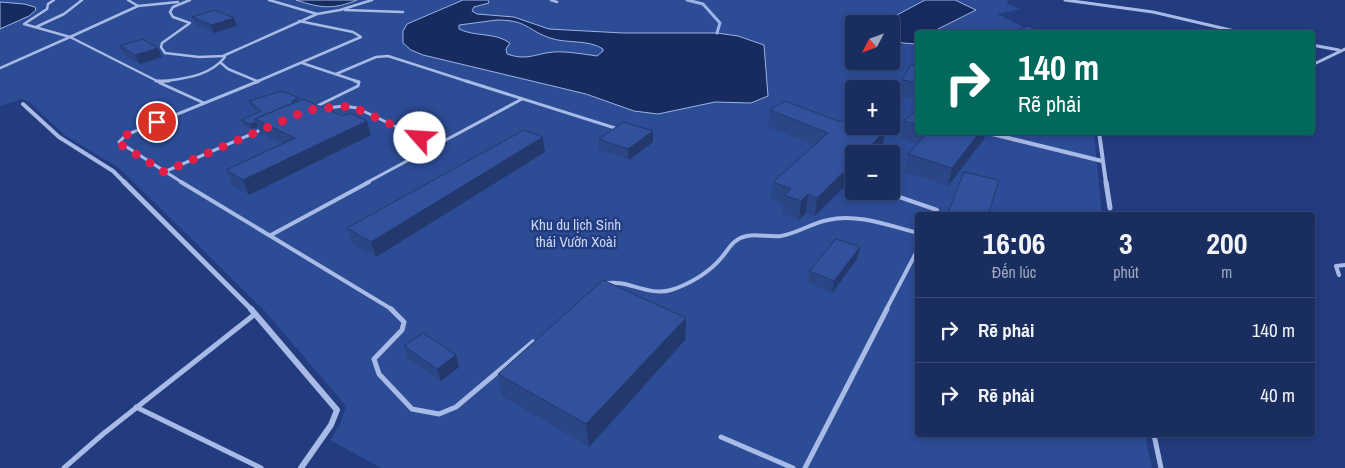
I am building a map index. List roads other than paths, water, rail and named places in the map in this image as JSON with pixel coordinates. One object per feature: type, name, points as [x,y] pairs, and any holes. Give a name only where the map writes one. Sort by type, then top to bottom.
[{"type":"street","points":[[1065,0],[1141,9],[1189,18],[1231,30]]},
{"type":"street","points":[[1315,46],[1339,50],[1345,49]]},
{"type":"street","points":[[1315,64],[1327,60],[1339,50]]},
{"type":"street","points":[[22,104],[59,137],[113,171],[256,314],[337,410],[331,425],[301,468]]},
{"type":"street","points":[[996,135],[1102,161]]},
{"type":"street","points":[[1100,135],[1102,161],[1110,208]]},
{"type":"lane","points":[[54,0],[48,4],[47,9],[24,24],[70,37],[204,103]]},
{"type":"lane","points":[[36,26],[64,14],[82,0]]},
{"type":"lane","points":[[128,0],[133,5],[138,6]]},
{"type":"lane","points":[[0,68],[138,6],[190,0]]},
{"type":"lane","points":[[269,0],[317,14]]},
{"type":"lane","points":[[182,2],[173,7],[170,12],[173,16],[190,23],[162,43],[161,47],[165,53],[199,58],[223,56],[317,14],[340,10],[372,0]]},
{"type":"lane","points":[[551,0],[557,2]]},
{"type":"lane","points":[[340,10],[403,12]]},
{"type":"lane","points":[[299,21],[353,32],[361,37],[120,138],[119,142],[164,172],[396,312],[404,322],[402,330],[374,359],[379,374],[412,409],[438,414],[456,408],[535,340]]},
{"type":"lane","points":[[159,82],[194,77],[217,67],[225,57],[223,56]]},
{"type":"lane","points":[[336,74],[376,57],[388,56],[615,128]]},
{"type":"lane","points":[[221,63],[258,81]]},
{"type":"lane","points":[[302,63],[359,82],[358,86],[308,110],[351,106],[436,146]]},
{"type":"lane","points":[[271,235],[522,99]]},
{"type":"lane","points":[[164,172],[272,125]]},
{"type":"lane","points":[[900,197],[937,210],[936,212]]},
{"type":"lane","points":[[600,287],[607,282],[619,282],[638,290],[657,293],[668,291],[701,275],[723,257],[734,241],[746,234],[780,236],[832,219],[852,219],[915,232]]},
{"type":"lane","points":[[805,468],[915,255]]},
{"type":"lane","points":[[1339,275],[1336,266],[1345,265]]},
{"type":"lane","points":[[64,468],[136,407],[256,314]]},
{"type":"lane","points":[[136,407],[261,468]]},
{"type":"lane","points":[[721,437],[793,468]]},
{"type":"lane","points":[[1154,437],[1161,468]]},
{"type":"waterway","points":[[687,0],[703,4],[720,23],[717,33]]},
{"type":"park label","name":"Khu du lịch Sinh thái Vườn Xoài","points":[[576,234]]}]
